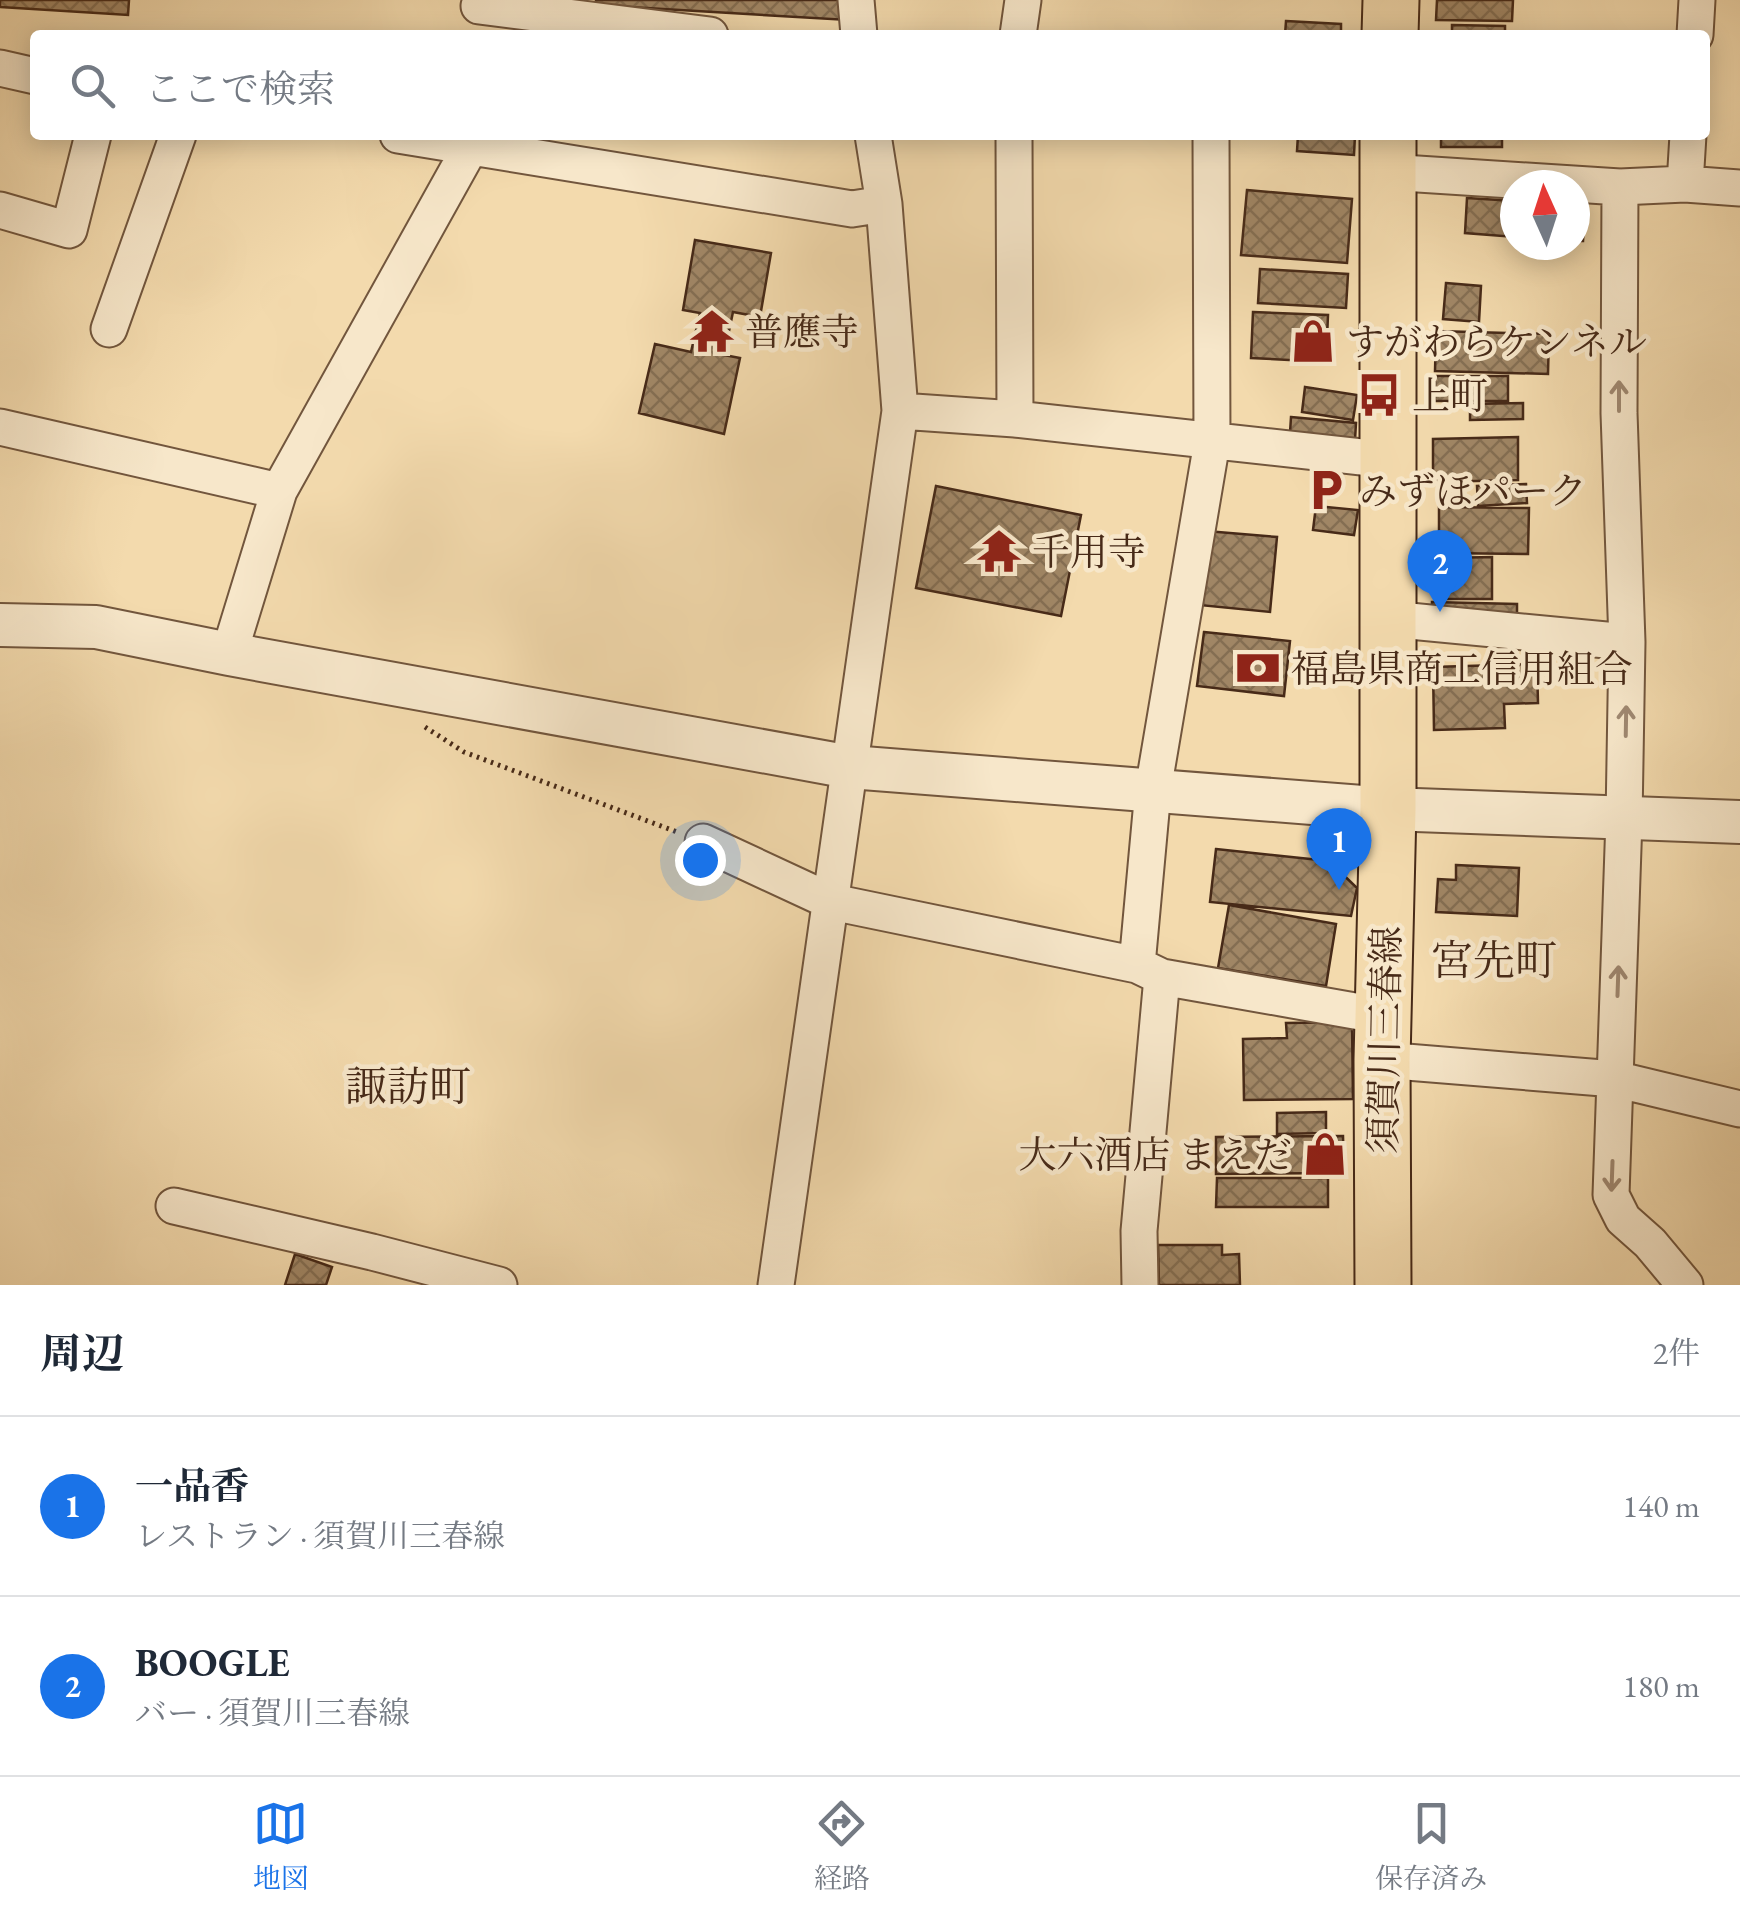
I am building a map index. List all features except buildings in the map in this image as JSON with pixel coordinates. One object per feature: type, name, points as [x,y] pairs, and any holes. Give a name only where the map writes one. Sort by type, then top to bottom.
[{"type":"main road","points":[[1390,30],[1391,0]]},
{"type":"main road","name":"須賀川三春線","points":[[1384,1285],[1388,154]]},
{"type":"street","points":[[856,0],[859,30]]},
{"type":"street","points":[[1019,30],[1023,0]]},
{"type":"street","points":[[1695,30],[1698,0]]},
{"type":"street","points":[[479,14],[655,30]]},
{"type":"street","points":[[0,68],[30,75]]},
{"type":"street","points":[[0,210],[69,230],[92,140]]},
{"type":"street","points":[[109,330],[176,140]]},
{"type":"street","points":[[229,654],[280,491],[471,140],[852,208],[884,204]]},
{"type":"street","points":[[776,1285],[900,411],[884,204],[874,140]]},
{"type":"street","points":[[1014,140],[1015,419]]},
{"type":"street","points":[[1140,1285],[1153,790],[1212,442],[1211,140]]},
{"type":"street","points":[[1685,184],[1688,140]]},
{"type":"street","points":[[1388,154],[1620,186],[1685,184],[1740,188]]},
{"type":"street","points":[[1620,186],[1619,413],[1627,642],[1611,1195],[1623,1218],[1685,1285]]},
{"type":"street","points":[[900,411],[1015,419],[1389,460]]},
{"type":"street","points":[[0,427],[280,491]]},
{"type":"street","points":[[1389,619],[1627,642]]},
{"type":"street","points":[[0,626],[96,628],[850,766],[1388,809],[1740,822]]},
{"type":"street","points":[[703,842],[832,902],[1149,971],[1383,1038],[1615,1079],[1740,1108]]},
{"type":"street","points":[[174,1206],[499,1285]]},
{"type":"path","points":[[389,684],[405,714],[464,752],[703,842]]},
{"type":"place","name":"普應寺","points":[[712,331]]},
{"type":"place","name":"すがわらケンネル","points":[[1313,341]]},
{"type":"place","name":"上町","points":[[1379,395]]},
{"type":"place","name":"みずほパーク","points":[[1326,490]]},
{"type":"place","name":"千用寺","points":[[999,551]]},
{"type":"place","name":"BOOGLE","points":[[1440,612]]},
{"type":"place","name":"福島県商工信用組合","points":[[1258,668]]},
{"type":"place","name":"一品香","points":[[1339,890]]},
{"type":"place","name":"大六酒店 まえだ","points":[[1325,1154]]},
{"type":"district","name":"宮先町","points":[[1494,960]]},
{"type":"district","name":"諏訪町","points":[[408,1086]]}]
